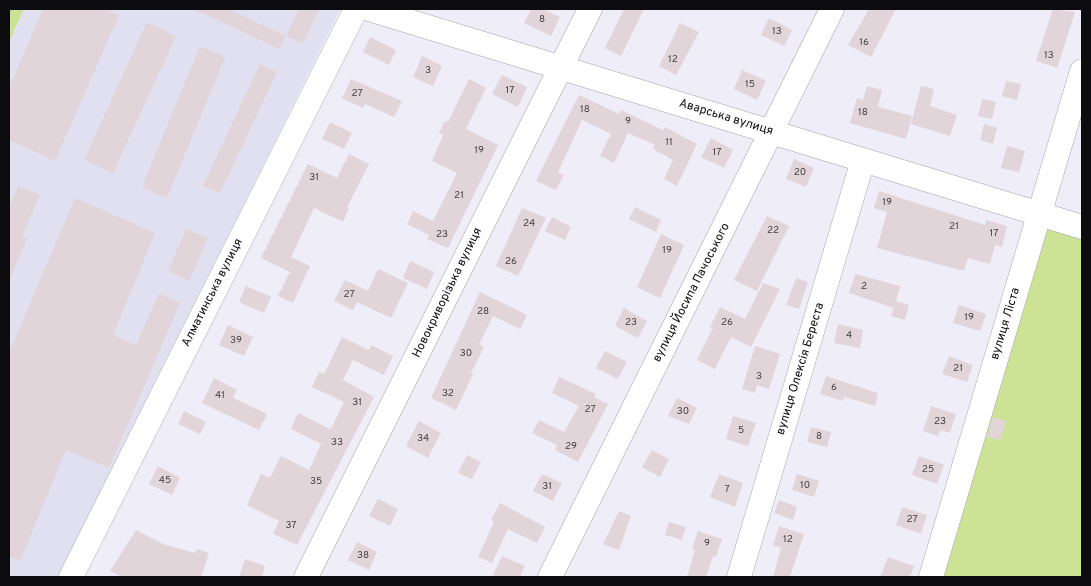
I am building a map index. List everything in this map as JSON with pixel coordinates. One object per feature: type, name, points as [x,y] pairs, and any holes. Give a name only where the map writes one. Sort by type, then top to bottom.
[{"type":"street","name":"Алматинська вулиця","points":[[71,577],[356,9]]},
{"type":"street","name":"Аварська вулиця","points":[[369,9],[1082,227]]},
{"type":"street","name":"Новокриворізька вулиця","points":[[306,577],[590,9]]},
{"type":"street","name":"вулиця Йосипа Пачоського","points":[[550,577],[832,9]]},
{"type":"street","name":"вулиця Ліста","points":[[931,577],[1082,72]]},
{"type":"street","name":"вулиця Олексія Береста","points":[[739,577],[863,160]]},
{"type":"shaded area","points":[[24,9],[340,9],[60,577],[9,577],[9,42]]},
{"type":"green space","points":[[9,9],[24,9],[9,42]]},
{"type":"green space","points":[[1039,215],[1082,227],[1082,577],[931,577]]},
{"type":"building","points":[[43,9],[105,9],[119,15],[55,161],[9,140],[9,88]]},
{"type":"building","points":[[194,9],[228,9],[286,36],[279,49]]},
{"type":"building","points":[[299,9],[319,9],[303,44],[286,36]]},
{"type":"building","points":[[531,9],[543,9],[560,17],[551,36],[524,23]]},
{"type":"building","points":[[624,9],[644,9],[621,56],[605,48]]},
{"type":"building","points":[[869,9],[896,9],[871,57],[848,45]]},
{"type":"building","points":[[1053,9],[1075,12],[1057,68],[1036,61]]},
{"type":"building","points":[[769,18],[792,30],[784,46],[761,35]]},
{"type":"building","points":[[147,22],[176,36],[113,173],[84,160]]},
{"type":"building","points":[[680,23],[699,32],[676,75],[659,66]]},
{"type":"building","points":[[370,37],[396,50],[389,65],[363,52]]},
{"type":"building","points":[[200,46],[225,57],[167,198],[142,187]]},
{"type":"building","points":[[422,56],[442,66],[433,86],[413,77]]},
{"type":"building","points":[[260,64],[277,72],[220,193],[203,186]]},
{"type":"building","points":[[742,70],[766,81],[757,100],[734,89]]},
{"type":"building","points":[[502,75],[527,87],[518,107],[492,94]]},
{"type":"building","points":[[351,79],[402,101],[394,117],[365,104],[363,108],[342,98]]},
{"type":"building","points":[[469,79],[486,88],[466,129],[498,145],[448,248],[427,239],[429,235],[407,224],[413,211],[433,221],[457,173],[432,161],[443,135],[439,133],[445,121],[448,122]]},
{"type":"building","points":[[1006,81],[1021,84],[1017,100],[1002,96]]},
{"type":"building","points":[[867,86],[882,90],[878,107],[912,116],[906,139],[850,123],[857,98],[863,100]]},
{"type":"building","points":[[921,86],[934,89],[930,106],[957,115],[950,136],[911,124]]},
{"type":"building","points":[[579,95],[619,114],[621,110],[663,130],[665,127],[697,144],[677,186],[664,179],[673,160],[653,149],[655,145],[628,133],[614,163],[600,156],[611,134],[582,120],[558,172],[564,175],[556,190],[536,181]]},
{"type":"building","points":[[982,99],[996,102],[992,119],[978,116]]},
{"type":"building","points":[[330,122],[352,133],[344,149],[322,139]]},
{"type":"building","points":[[984,124],[997,128],[993,144],[980,140]]},
{"type":"building","points":[[711,138],[733,150],[724,168],[701,157]]},
{"type":"building","points":[[1007,146],[1025,151],[1019,172],[1001,168]]},
{"type":"building","points":[[349,154],[369,164],[347,207],[349,208],[343,222],[314,208],[291,257],[310,266],[293,303],[278,296],[290,272],[261,258],[308,164],[337,178]]},
{"type":"building","points":[[794,159],[814,168],[806,187],[786,179]]},
{"type":"building","points":[[18,186],[40,195],[22,236],[27,238],[9,282],[9,207]]},
{"type":"building","points":[[879,191],[985,225],[986,220],[1007,226],[1002,247],[995,245],[990,264],[968,258],[964,271],[877,248],[887,212],[874,208]]},
{"type":"building","points":[[75,198],[155,233],[113,335],[136,345],[159,293],[180,303],[109,468],[66,450],[20,561],[9,556],[9,353]]},
{"type":"building","points":[[635,207],[661,220],[656,232],[629,219]]},
{"type":"building","points":[[522,208],[546,218],[518,276],[496,266]]},
{"type":"building","points":[[767,216],[789,226],[757,291],[734,280]]},
{"type":"building","points":[[552,217],[571,227],[565,240],[545,231]]},
{"type":"building","points":[[186,229],[208,238],[189,281],[168,271]]},
{"type":"building","points":[[661,234],[684,245],[660,298],[637,287]]},
{"type":"building","points":[[410,261],[434,272],[427,289],[403,278]]},
{"type":"building","points":[[378,269],[408,283],[391,318],[357,302],[353,310],[334,301],[345,280],[368,291]]},
{"type":"building","points":[[855,274],[900,286],[894,308],[849,293]]},
{"type":"building","points":[[796,278],[808,282],[799,309],[786,305]]},
{"type":"building","points":[[763,283],[780,289],[751,347],[731,337],[715,369],[697,360],[713,328],[710,327],[720,307],[745,319]]},
{"type":"building","points":[[246,286],[271,297],[264,313],[239,302]]},
{"type":"building","points":[[480,292],[527,315],[520,329],[493,316],[479,344],[484,347],[456,410],[431,398]]},
{"type":"building","points":[[896,301],[909,305],[905,320],[891,316]]},
{"type":"building","points":[[959,305],[986,314],[980,331],[953,323]]},
{"type":"building","points":[[624,308],[647,321],[638,338],[615,326]]},
{"type":"building","points":[[838,324],[863,330],[860,348],[834,343]]},
{"type":"building","points":[[228,325],[253,337],[244,356],[219,345]]},
{"type":"building","points":[[342,337],[369,350],[371,345],[393,356],[384,375],[353,360],[343,380],[374,397],[297,545],[273,534],[279,521],[247,505],[261,474],[270,478],[281,456],[309,470],[321,444],[291,429],[298,413],[330,429],[332,427],[344,402],[312,387],[319,372],[324,374]]},
{"type":"building","points":[[755,346],[780,354],[769,389],[757,385],[755,393],[742,389]]},
{"type":"building","points":[[605,351],[627,362],[618,379],[596,368]]},
{"type":"building","points":[[949,356],[973,365],[967,382],[942,374]]},
{"type":"building","points":[[826,376],[878,393],[875,406],[844,397],[843,401],[820,394]]},
{"type":"building","points":[[559,377],[596,394],[594,397],[608,404],[578,462],[555,450],[557,445],[532,433],[539,420],[564,432],[579,406],[552,393]]},
{"type":"building","points":[[214,378],[237,390],[233,398],[267,414],[259,430],[202,403]]},
{"type":"building","points":[[677,398],[697,408],[689,424],[668,416]]},
{"type":"building","points":[[931,406],[956,414],[950,433],[940,430],[938,436],[923,431]]},
{"type":"building","points":[[184,411],[206,422],[200,434],[178,424]]},
{"type":"building","points":[[733,416],[756,423],[748,446],[726,439]]},
{"type":"building","points":[[993,417],[1006,421],[1000,440],[987,437]]},
{"type":"building","points":[[419,421],[441,433],[428,458],[406,446]]},
{"type":"building","points":[[811,427],[831,432],[827,447],[807,442]]},
{"type":"building","points":[[652,450],[669,459],[660,477],[642,467]]},
{"type":"building","points":[[467,455],[481,462],[472,479],[458,473]]},
{"type":"building","points":[[919,456],[944,465],[937,484],[912,475]]},
{"type":"building","points":[[158,466],[180,478],[172,495],[149,484]]},
{"type":"building","points":[[542,474],[562,483],[553,501],[533,491]]},
{"type":"building","points":[[719,474],[743,483],[735,507],[710,497]]},
{"type":"building","points":[[797,474],[819,481],[814,497],[792,490]]},
{"type":"building","points":[[378,499],[398,509],[390,526],[369,516]]},
{"type":"building","points":[[779,500],[797,507],[793,520],[774,513]]},
{"type":"building","points":[[500,503],[545,527],[537,543],[508,529],[492,563],[478,557],[494,522],[491,520]]},
{"type":"building","points":[[902,507],[927,515],[921,534],[896,525]]},
{"type":"building","points":[[619,511],[631,516],[619,550],[603,544]]},
{"type":"building","points":[[669,522],[686,527],[682,540],[665,535]]},
{"type":"building","points":[[779,526],[804,534],[790,577],[773,577],[781,548],[773,545]]},
{"type":"building","points":[[136,530],[163,544],[195,553],[197,549],[209,553],[201,577],[122,577],[110,571]]},
{"type":"building","points":[[698,531],[722,539],[716,557],[713,556],[706,577],[687,577],[695,550],[692,549]]},
{"type":"building","points":[[357,542],[377,552],[369,570],[348,560]]},
{"type":"building","points":[[502,556],[525,566],[520,577],[492,577]]},
{"type":"building","points":[[888,557],[914,566],[910,577],[880,577]]},
{"type":"building","points":[[245,559],[265,566],[262,577],[239,577]]}]
